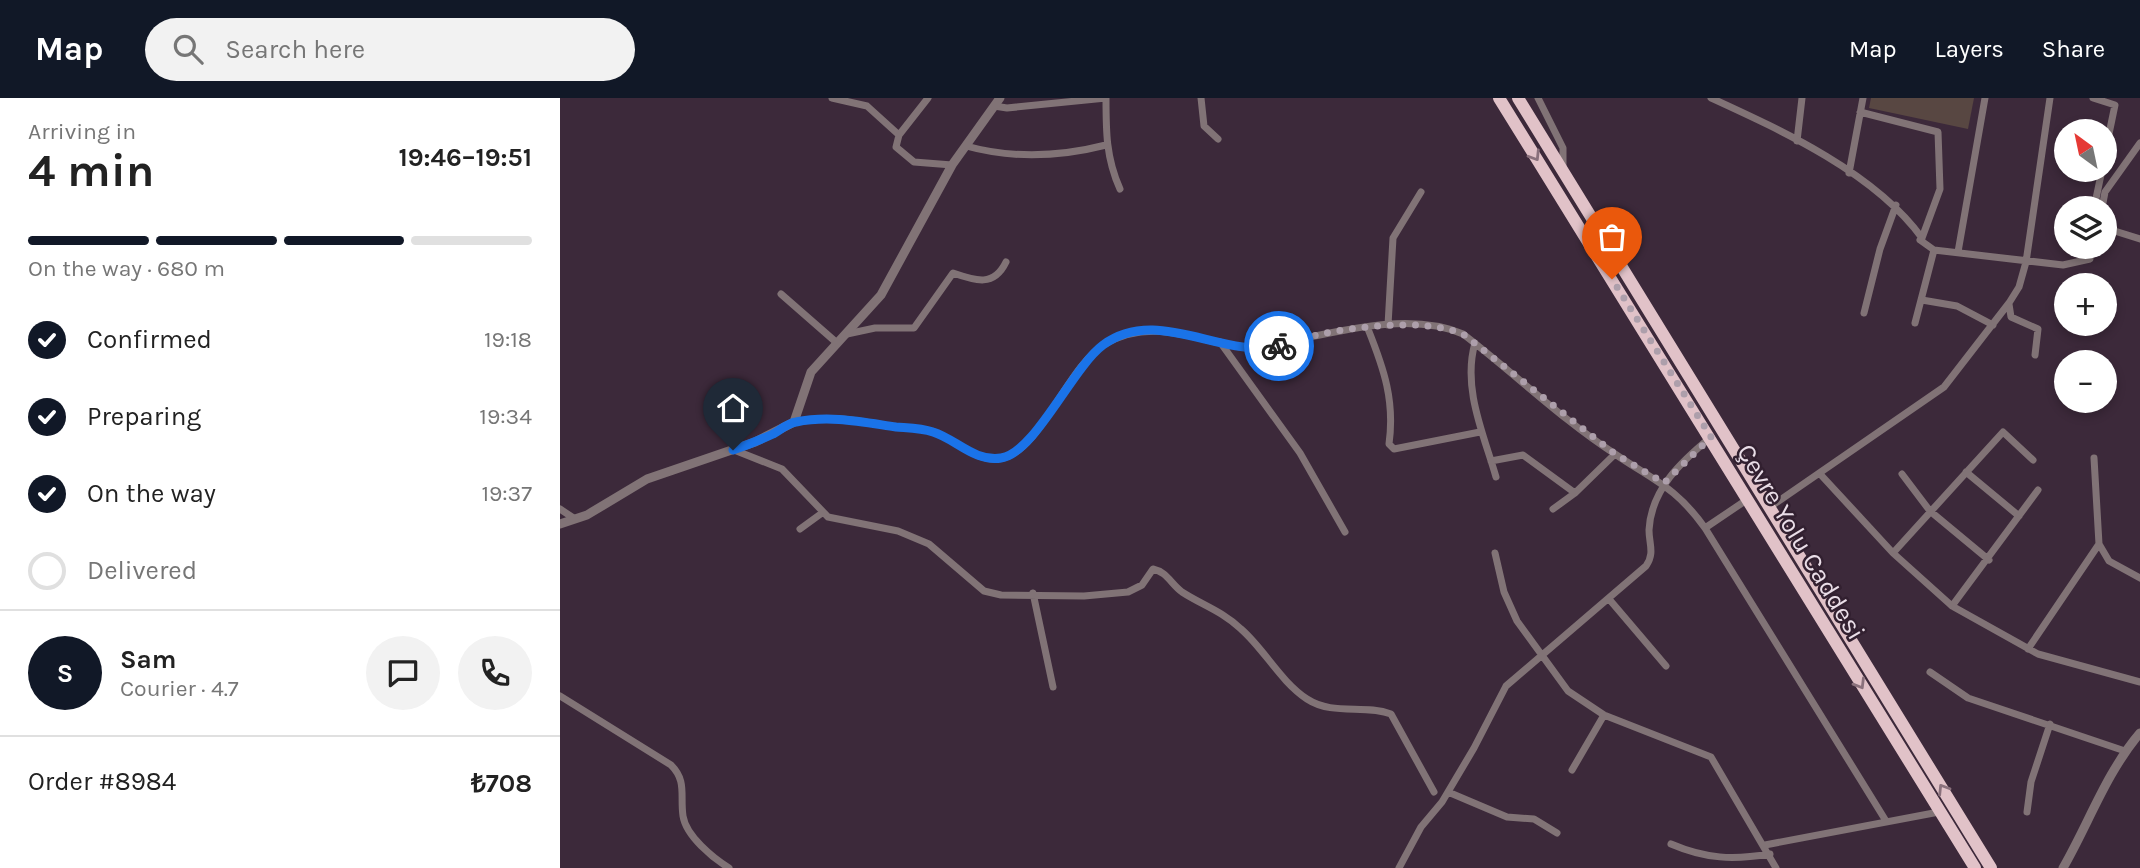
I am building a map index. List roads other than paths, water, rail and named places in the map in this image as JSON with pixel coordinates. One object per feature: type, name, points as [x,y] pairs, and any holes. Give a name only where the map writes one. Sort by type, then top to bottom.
[{"type":"highway","name":"Çevre Yolu Caddesi","points":[[1499,98],[1711,437],[1973,868]]},
{"type":"highway","name":"Çevre Yolu Caddesi","points":[[1518,98],[1991,868]]},
{"type":"highway","points":[[1965,824],[1998,868]]},
{"type":"street","points":[[832,98],[867,106],[899,135]]},
{"type":"street","points":[[928,98],[899,135],[895,147],[903,156],[914,162],[952,165]]},
{"type":"street","points":[[794,422],[811,372],[881,295],[952,165],[997,102],[1007,108],[1106,98],[1110,166],[1119,188]]},
{"type":"street","points":[[1201,98],[1204,126],[1218,139]]},
{"type":"street","points":[[1538,98],[1563,148],[1563,173]]},
{"type":"street","points":[[1711,98],[1797,141],[1849,173],[1896,205],[1922,238]]},
{"type":"street","points":[[1736,109],[1737,98]]},
{"type":"street","points":[[1797,141],[1802,98]]},
{"type":"street","points":[[1849,173],[1863,98]]},
{"type":"street","points":[[1958,252],[1985,98]]},
{"type":"street","points":[[1770,507],[1821,475],[1873,434],[1932,398],[2009,303],[2019,287],[2026,262],[2050,98]]},
{"type":"street","points":[[2093,98],[2115,104],[2112,119]]},
{"type":"street","points":[[1860,112],[1938,132],[1940,190],[1920,240],[1934,250],[2026,262],[2078,264],[2090,259]]},
{"type":"street","points":[[2104,196],[2140,143]]},
{"type":"street","points":[[966,145],[1003,155],[1070,154],[1107,145]]},
{"type":"street","points":[[1388,326],[1393,238],[1421,192]]},
{"type":"street","points":[[1864,313],[1880,249],[1896,205]]},
{"type":"street","points":[[2117,232],[2140,239]]},
{"type":"street","points":[[1915,323],[1934,250]]},
{"type":"street","points":[[847,334],[876,328],[914,328],[953,273],[977,281],[989,280],[1000,274],[1006,262]]},
{"type":"street","points":[[781,294],[837,343]]},
{"type":"street","points":[[1922,300],[1956,306],[1993,325]]},
{"type":"street","points":[[2009,303],[2011,317],[2038,329],[2035,355]]},
{"type":"street","points":[[560,524],[604,506],[647,479],[733,450],[771,435],[794,422],[844,419],[922,429],[935,432],[986,458],[1004,458],[1039,430],[1061,393],[1103,345],[1135,334],[1183,332],[1263,349],[1309,337],[1388,326],[1424,323],[1447,327],[1475,343],[1615,454],[1664,483],[1685,502],[1705,528],[1886,821]]},
{"type":"street","points":[[1368,329],[1394,414],[1390,444],[1394,449],[1480,432]]},
{"type":"street","points":[[1220,342],[1300,453],[1345,532]]},
{"type":"street","points":[[1475,343],[1472,382],[1480,432],[1496,477]]},
{"type":"street","points":[[1893,553],[2003,432],[2033,460]]},
{"type":"street","points":[[1399,868],[1421,827],[1448,792],[1506,686],[1650,561],[1652,552],[1649,528],[1664,483],[1711,437]]},
{"type":"street","points":[[733,450],[782,468],[802,486],[822,513],[845,523],[898,531],[929,544],[984,591],[1001,596],[1033,593],[1084,596],[1128,592],[1142,585],[1153,569],[1161,571],[1181,591],[1217,609],[1239,627],[1259,646],[1291,686],[1309,700],[1325,707],[1379,710],[1391,714],[1434,792]]},
{"type":"street","points":[[1553,509],[1574,494],[1615,454]]},
{"type":"street","points":[[1491,461],[1523,455],[1574,494]]},
{"type":"street","points":[[2094,458],[2099,544],[2109,561],[2140,578]]},
{"type":"street","points":[[1966,472],[2019,516]]},
{"type":"street","points":[[1902,474],[1930,511],[1989,560]]},
{"type":"street","points":[[1821,475],[1893,553],[1952,607],[2028,649],[2140,682]]},
{"type":"street","points":[[1952,607],[2038,490]]},
{"type":"street","points":[[1705,528],[1749,499]]},
{"type":"street","points":[[560,509],[575,519]]},
{"type":"street","points":[[800,529],[822,513]]},
{"type":"street","points":[[2028,649],[2099,544]]},
{"type":"street","points":[[1495,553],[1504,592],[1517,621],[1541,658],[1575,699],[1604,715],[1711,757],[1765,845],[1776,868]]},
{"type":"street","points":[[1033,593],[1053,687]]},
{"type":"street","points":[[1609,599],[1666,666]]},
{"type":"street","points":[[1930,672],[1968,698],[2125,751]]},
{"type":"street","points":[[560,695],[671,765],[682,780],[683,818],[689,829],[715,859],[729,868]]},
{"type":"street","points":[[1572,770],[1604,715]]},
{"type":"street","points":[[2027,812],[2031,782],[2050,724]]},
{"type":"street","points":[[2065,867],[2125,751],[2140,733]]},
{"type":"street","points":[[1448,792],[1507,817],[1534,819],[1557,833]]},
{"type":"street","points":[[1765,845],[1939,812]]},
{"type":"street","points":[[1671,844],[1695,854],[1722,859],[1770,854]]},
{"type":"street","points":[[1722,859],[1722,868]]}]
